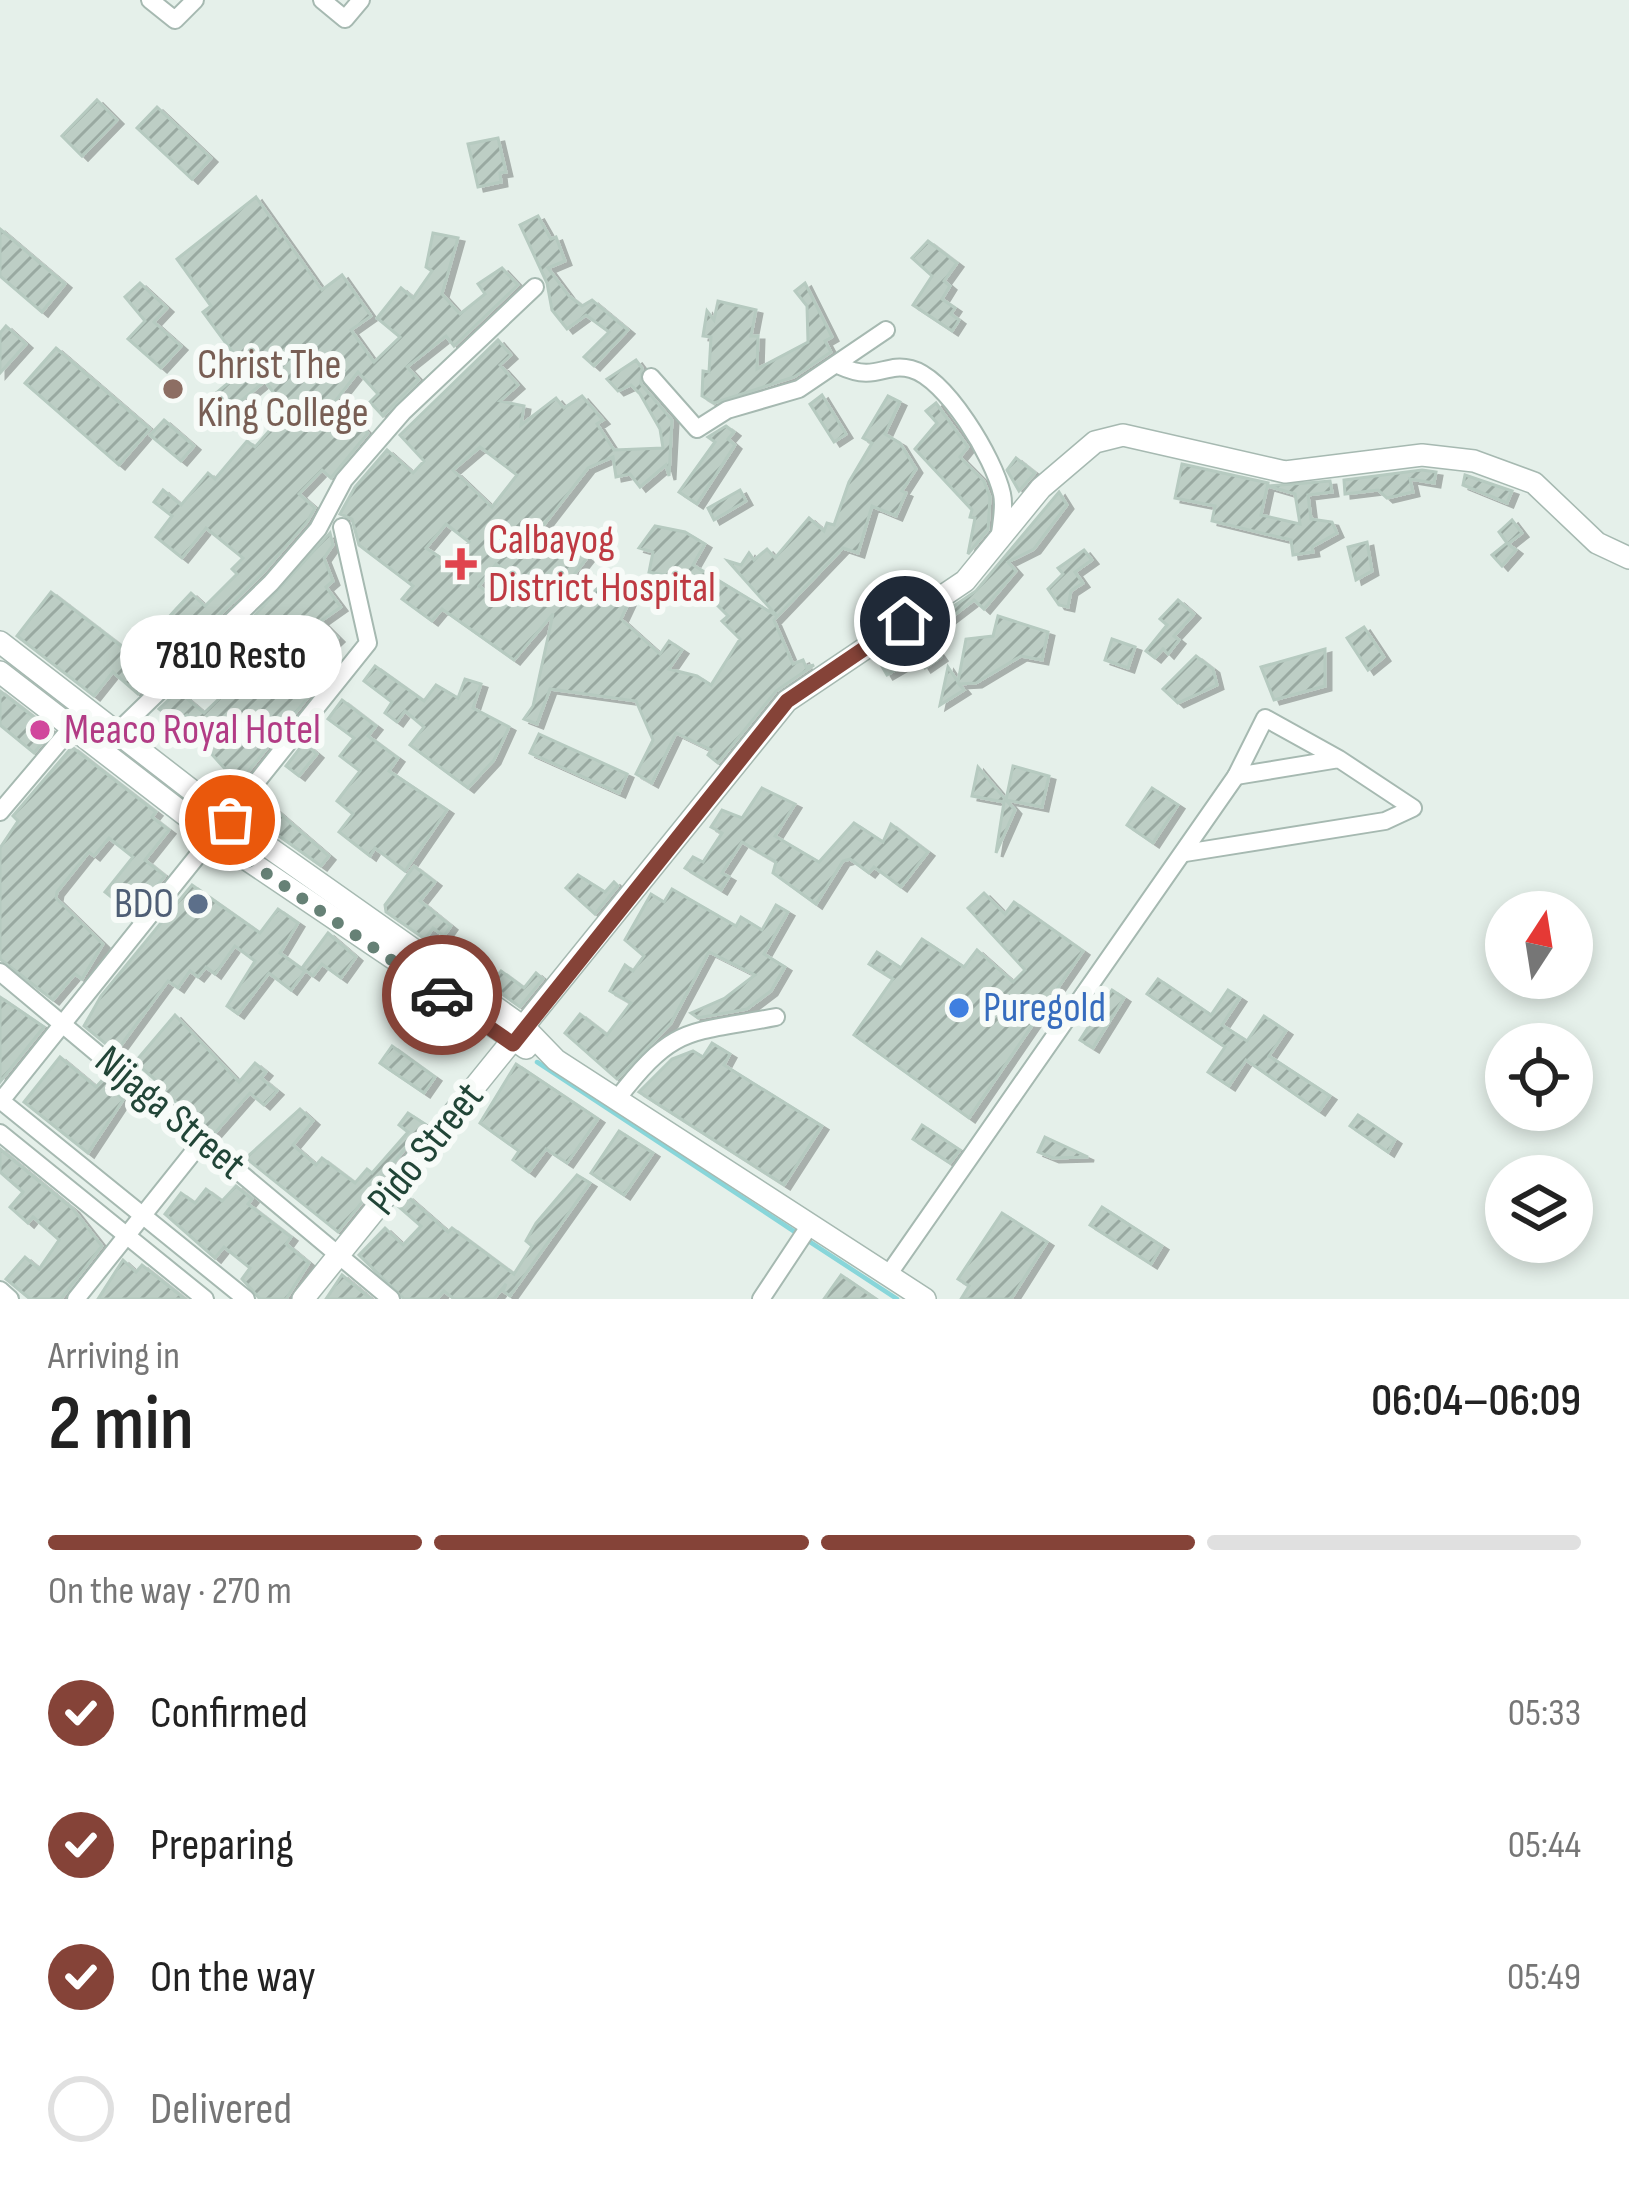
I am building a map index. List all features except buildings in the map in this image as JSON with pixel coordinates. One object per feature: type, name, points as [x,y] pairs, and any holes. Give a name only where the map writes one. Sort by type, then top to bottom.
[{"type":"street","points":[[150,0],[175,20],[195,0]]},
{"type":"street","points":[[322,0],[345,19],[361,0]]},
{"type":"street","points":[[0,812],[271,583],[317,529],[344,480],[403,412],[536,287]]},
{"type":"street","points":[[651,377],[697,429],[727,410],[799,389],[840,366],[886,330]]},
{"type":"street","points":[[840,366],[872,376],[905,367],[927,374],[968,422],[1003,496],[999,544]]},
{"type":"street","name":"Pido Street","points":[[304,1299],[787,701],[965,581],[1071,458],[1095,442],[1123,435],[1286,472],[1422,455],[1474,461],[1534,483],[1597,543],[1629,558]]},
{"type":"street","points":[[246,1299],[0,1101],[368,643],[340,539],[342,527]]},
{"type":"street","points":[[0,642],[93,731]]},
{"type":"street","points":[[0,672],[93,731],[223,829],[519,1036],[925,1299]]},
{"type":"street","points":[[888,1275],[1184,853],[1236,776],[1265,718],[1413,808],[1384,821],[1184,853]]},
{"type":"street","points":[[1236,776],[1339,759]]},
{"type":"street","name":"Nijaga Street","points":[[0,972],[391,1299]]},
{"type":"street","points":[[617,1099],[656,1048],[680,1036],[776,1017]]},
{"type":"street","points":[[0,1133],[205,1299]]},
{"type":"street","points":[[76,1299],[203,1140]]},
{"type":"street","points":[[761,1299],[810,1225]]},
{"type":"street","points":[[0,1290],[10,1299]]},
{"type":"waterway","points":[[537,1062],[798,1234]]},
{"type":"waterway","points":[[807,1240],[897,1299]]},
{"type":"way so far","points":[[230,820],[215,838],[442,995]]},
{"type":"place","name":"Christ The King College","points":[[173,389]]},
{"type":"place","name":"Calbayog District Hospital","points":[[461,564]]},
{"type":"place","name":"Meaco Royal Hotel","points":[[40,730]]},
{"type":"place","name":"7810 Resto","points":[[230,820]]},
{"type":"place","name":"BDO","points":[[198,904]]},
{"type":"place","name":"Puregold","points":[[959,1008]]},
{"type":"route","points":[[442,995],[513,1044],[787,701],[905,621]]}]
